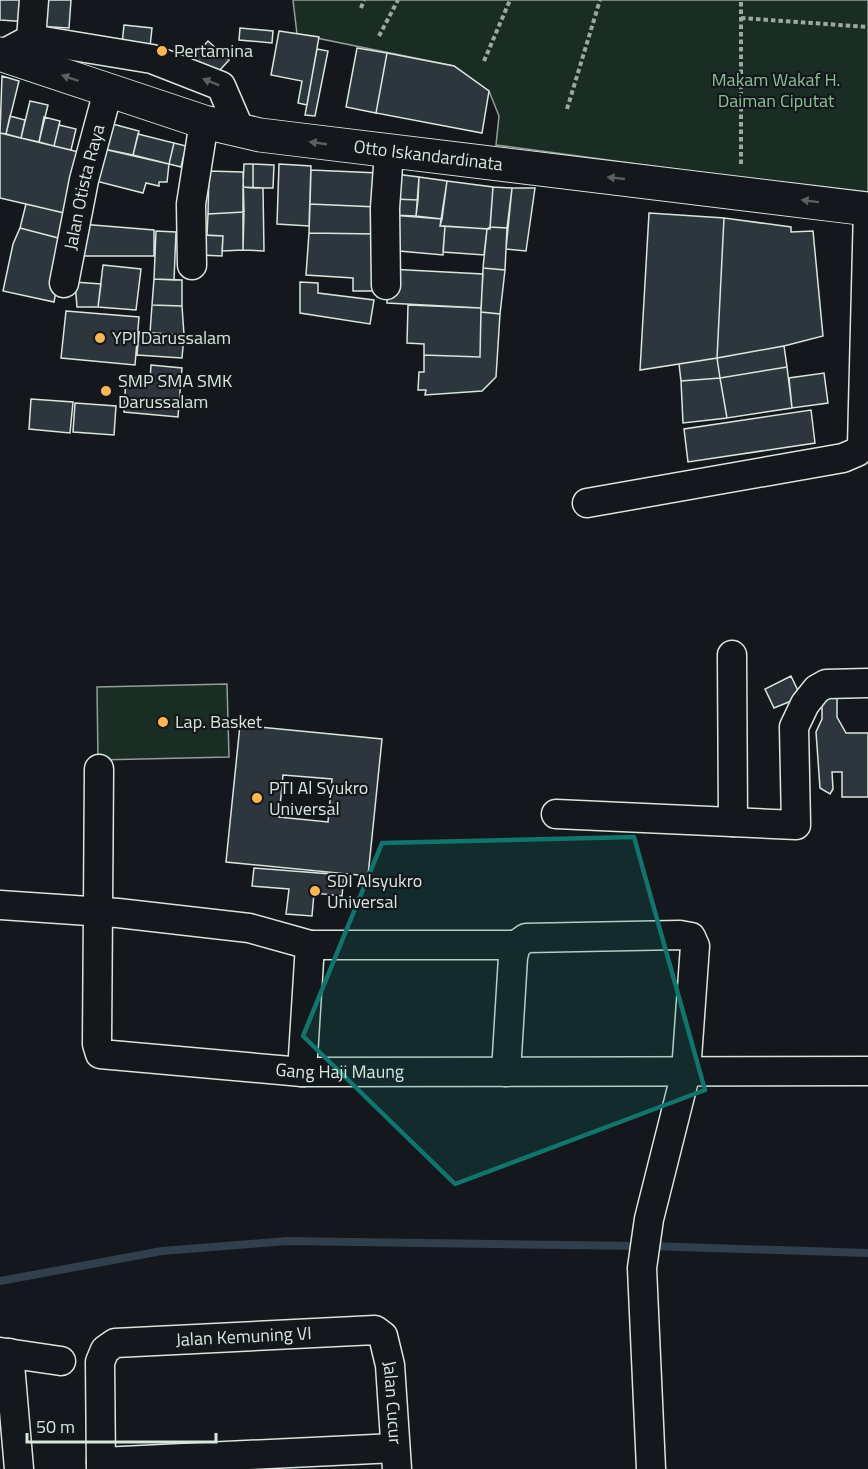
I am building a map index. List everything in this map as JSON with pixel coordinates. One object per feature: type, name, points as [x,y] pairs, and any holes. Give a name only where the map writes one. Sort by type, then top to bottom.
[{"type":"highway","name":"Otto Iskandardinata","points":[[1,54],[108,92],[204,122],[240,130],[389,152],[868,209]]},
{"type":"street","points":[[31,39],[34,0]]},
{"type":"street","points":[[1,54],[31,39],[152,58],[221,86],[240,130]]},
{"type":"street","name":"Jalan Otista Raya","points":[[64,283],[84,180],[108,92]]},
{"type":"street","points":[[192,265],[191,204],[204,122]]},
{"type":"street","points":[[386,285],[385,208],[389,152]]},
{"type":"street","points":[[587,503],[843,458],[857,452],[862,445],[868,209]]},
{"type":"street","points":[[732,655],[733,822]]},
{"type":"street","points":[[556,814],[796,825],[794,727],[805,704],[817,689],[826,684],[868,683]]},
{"type":"street","name":"Gang Haji Maung","points":[[99,769],[97,1044],[100,1054],[302,1072],[868,1071]]},
{"type":"street","points":[[0,905],[118,913],[249,928],[310,945],[516,945],[526,938],[680,935],[691,937],[695,946],[686,1072],[649,1220],[642,1268],[651,1469]]},
{"type":"street","points":[[302,1072],[310,945]]},
{"type":"street","points":[[506,1072],[516,945]]},
{"type":"street","name":"Jalan Kemuning VI","points":[[101,1465],[100,1362],[105,1350],[115,1343],[375,1330],[383,1336]]},
{"type":"street","name":"Jalan Cucur","points":[[383,1336],[390,1365],[396,1459]]},
{"type":"street","points":[[19,1469],[5,1353],[61,1361]]},
{"type":"street","points":[[101,1465],[396,1459]]},
{"type":"path","points":[[361,9],[364,0]]},
{"type":"path","points":[[379,36],[398,0]]},
{"type":"path","points":[[484,61],[510,0]]},
{"type":"path","points":[[567,109],[600,0]]},
{"type":"path","points":[[739,192],[741,0]]},
{"type":"path","points":[[741,18],[868,27]]},
{"type":"highlighted area","points":[[634,837],[705,1090],[455,1184],[303,1036],[382,843]]},
{"type":"green space","name":"Makam Wakaf H. Daiman Ciputat","points":[[293,0],[868,0],[868,195],[496,145],[499,116],[489,91],[454,66],[297,34]]},
{"type":"green space","name":"Lap. Basket","points":[[227,684],[229,757],[98,760],[97,687]]},
{"type":"building","points":[[0,0],[31,0],[29,22],[0,20]]},
{"type":"building","points":[[36,0],[71,0],[69,28],[34,26]]},
{"type":"building","points":[[124,25],[152,28],[149,56],[121,53]]},
{"type":"building","points":[[240,28],[273,31],[272,43],[239,40]]},
{"type":"building","points":[[279,31],[319,37],[307,105],[298,103],[302,81],[271,75]]},
{"type":"building","points":[[208,41],[229,60],[210,81],[189,62]]},
{"type":"building","points":[[357,48],[387,53],[376,113],[346,107]]},
{"type":"building","points":[[317,49],[328,51],[315,116],[305,115]]},
{"type":"building","points":[[387,53],[454,66],[489,91],[482,133],[376,113]]},
{"type":"building","points":[[2,76],[19,81],[6,134],[0,133]]},
{"type":"building","points":[[30,101],[48,105],[39,142],[21,138]]},
{"type":"building","points":[[10,116],[25,120],[21,138],[6,134]]},
{"type":"building","points":[[44,117],[60,121],[54,146],[39,142]]},
{"type":"building","points":[[105,122],[139,131],[133,155],[99,148]]},
{"type":"building","points":[[59,125],[76,129],[71,150],[54,146]]},
{"type":"building","points":[[0,133],[87,154],[73,215],[0,198]]},
{"type":"building","points":[[138,134],[174,143],[169,164],[133,155]]},
{"type":"building","points":[[174,143],[186,146],[181,167],[169,164]]},
{"type":"building","points":[[99,148],[169,164],[167,182],[159,182],[159,186],[146,183],[143,193],[92,180]]},
{"type":"building","points":[[244,164],[253,164],[253,188],[243,187]]},
{"type":"building","points":[[253,164],[274,165],[273,188],[253,188]]},
{"type":"building","points":[[279,164],[311,166],[309,226],[277,224]]},
{"type":"building","points":[[311,170],[379,173],[377,207],[310,204]]},
{"type":"building","points":[[209,171],[243,172],[244,212],[208,214]]},
{"type":"building","points":[[395,174],[419,177],[418,200],[394,199]]},
{"type":"building","points":[[419,177],[447,181],[442,219],[416,216]]},
{"type":"building","points":[[447,181],[493,187],[490,229],[440,226]]},
{"type":"building","points":[[243,187],[263,188],[264,251],[243,250]]},
{"type":"building","points":[[493,187],[512,188],[507,228],[490,227]]},
{"type":"building","points":[[512,188],[535,188],[526,251],[506,249]]},
{"type":"building","points":[[394,199],[418,200],[416,216],[391,215]]},
{"type":"building","points":[[26,204],[73,215],[66,240],[20,228]]},
{"type":"building","points":[[310,204],[377,207],[378,234],[309,233]]},
{"type":"building","points":[[244,212],[243,250],[222,251],[223,236],[207,235],[208,214]]},
{"type":"building","points":[[649,213],[724,218],[717,358],[640,370]]},
{"type":"building","points":[[391,215],[442,219],[440,226],[445,226],[443,255],[388,250]]},
{"type":"building","points":[[724,218],[791,227],[791,232],[813,231],[823,336],[784,346],[717,358]]},
{"type":"building","points":[[81,224],[154,230],[154,256],[73,256]]},
{"type":"building","points":[[445,226],[487,229],[484,255],[443,252]]},
{"type":"building","points":[[490,227],[507,228],[505,270],[483,268],[487,229]]},
{"type":"building","points":[[20,228],[66,240],[54,302],[3,291],[13,244]]},
{"type":"building","points":[[156,231],[176,232],[174,280],[154,279]]},
{"type":"building","points":[[309,233],[378,234],[374,291],[353,291],[353,278],[306,275]]},
{"type":"building","points":[[201,235],[223,236],[222,256],[200,255]]},
{"type":"building","points":[[103,265],[141,269],[136,310],[98,307]]},
{"type":"building","points":[[483,268],[505,270],[500,314],[481,312]]},
{"type":"building","points":[[389,269],[483,274],[481,308],[387,303]]},
{"type":"building","points":[[154,279],[182,280],[182,306],[152,305]]},
{"type":"building","points":[[75,282],[101,284],[98,307],[77,307]]},
{"type":"building","points":[[300,282],[318,283],[318,293],[374,300],[370,324],[300,313]]},
{"type":"building","points":[[152,305],[182,306],[184,335],[150,333]]},
{"type":"building","points":[[408,305],[481,308],[480,357],[424,355],[424,344],[407,343]]},
{"type":"building","name":"YPI Darussalam","points":[[66,311],[139,317],[135,365],[61,358]]},
{"type":"building","points":[[481,312],[500,314],[496,377],[482,391],[425,395],[426,390],[418,390],[419,372],[424,372],[424,355],[480,357]]},
{"type":"building","points":[[139,332],[184,335],[182,358],[137,355]]},
{"type":"building","points":[[784,346],[787,367],[720,378],[717,358]]},
{"type":"building","points":[[717,358],[720,378],[681,381],[679,364]]},
{"type":"building","points":[[151,365],[182,368],[178,417],[124,412],[126,377],[150,379]]},
{"type":"building","points":[[787,367],[792,408],[727,418],[720,378]]},
{"type":"building","points":[[824,373],[828,403],[792,408],[789,378]]},
{"type":"building","points":[[720,378],[727,418],[683,423],[681,381]]},
{"type":"building","points":[[31,399],[73,402],[70,433],[29,429]]},
{"type":"building","points":[[75,403],[116,406],[114,435],[73,432]]},
{"type":"building","points":[[811,410],[815,443],[688,462],[684,429]]},
{"type":"building","points":[[791,676],[801,697],[774,708],[765,689]]},
{"type":"building","points":[[822,697],[837,697],[837,717],[846,733],[868,733],[868,797],[842,797],[842,772],[832,772],[833,789],[830,794],[820,788],[816,732],[822,719]]},
{"type":"building","name":"PTI Al Syukro Universal","points":[[240,725],[382,739],[368,876],[226,862]],"holes":[[[283,775],[332,779],[328,822],[279,817]]]},
{"type":"building","name":"SDI Alsyukro Universal","points":[[254,868],[344,875],[342,896],[314,893],[312,916],[286,914],[289,889],[252,886]]},
{"type":"waterway","points":[[0,1281],[162,1251],[287,1241],[639,1246]]},
{"type":"waterway","points":[[651,1246],[868,1253]]},
{"type":"place","name":"Pertamina","points":[[162,51]]},
{"type":"place","name":"YPI Darussalam","points":[[100,338]]},
{"type":"place","name":"SMP SMA SMK Darussalam","points":[[106,391]]},
{"type":"place","name":"Lap. Basket","points":[[163,722]]},
{"type":"place","name":"PTI Al Syukro Universal","points":[[257,798]]},
{"type":"place","name":"SDI Alsyukro Universal","points":[[315,891]]}]
